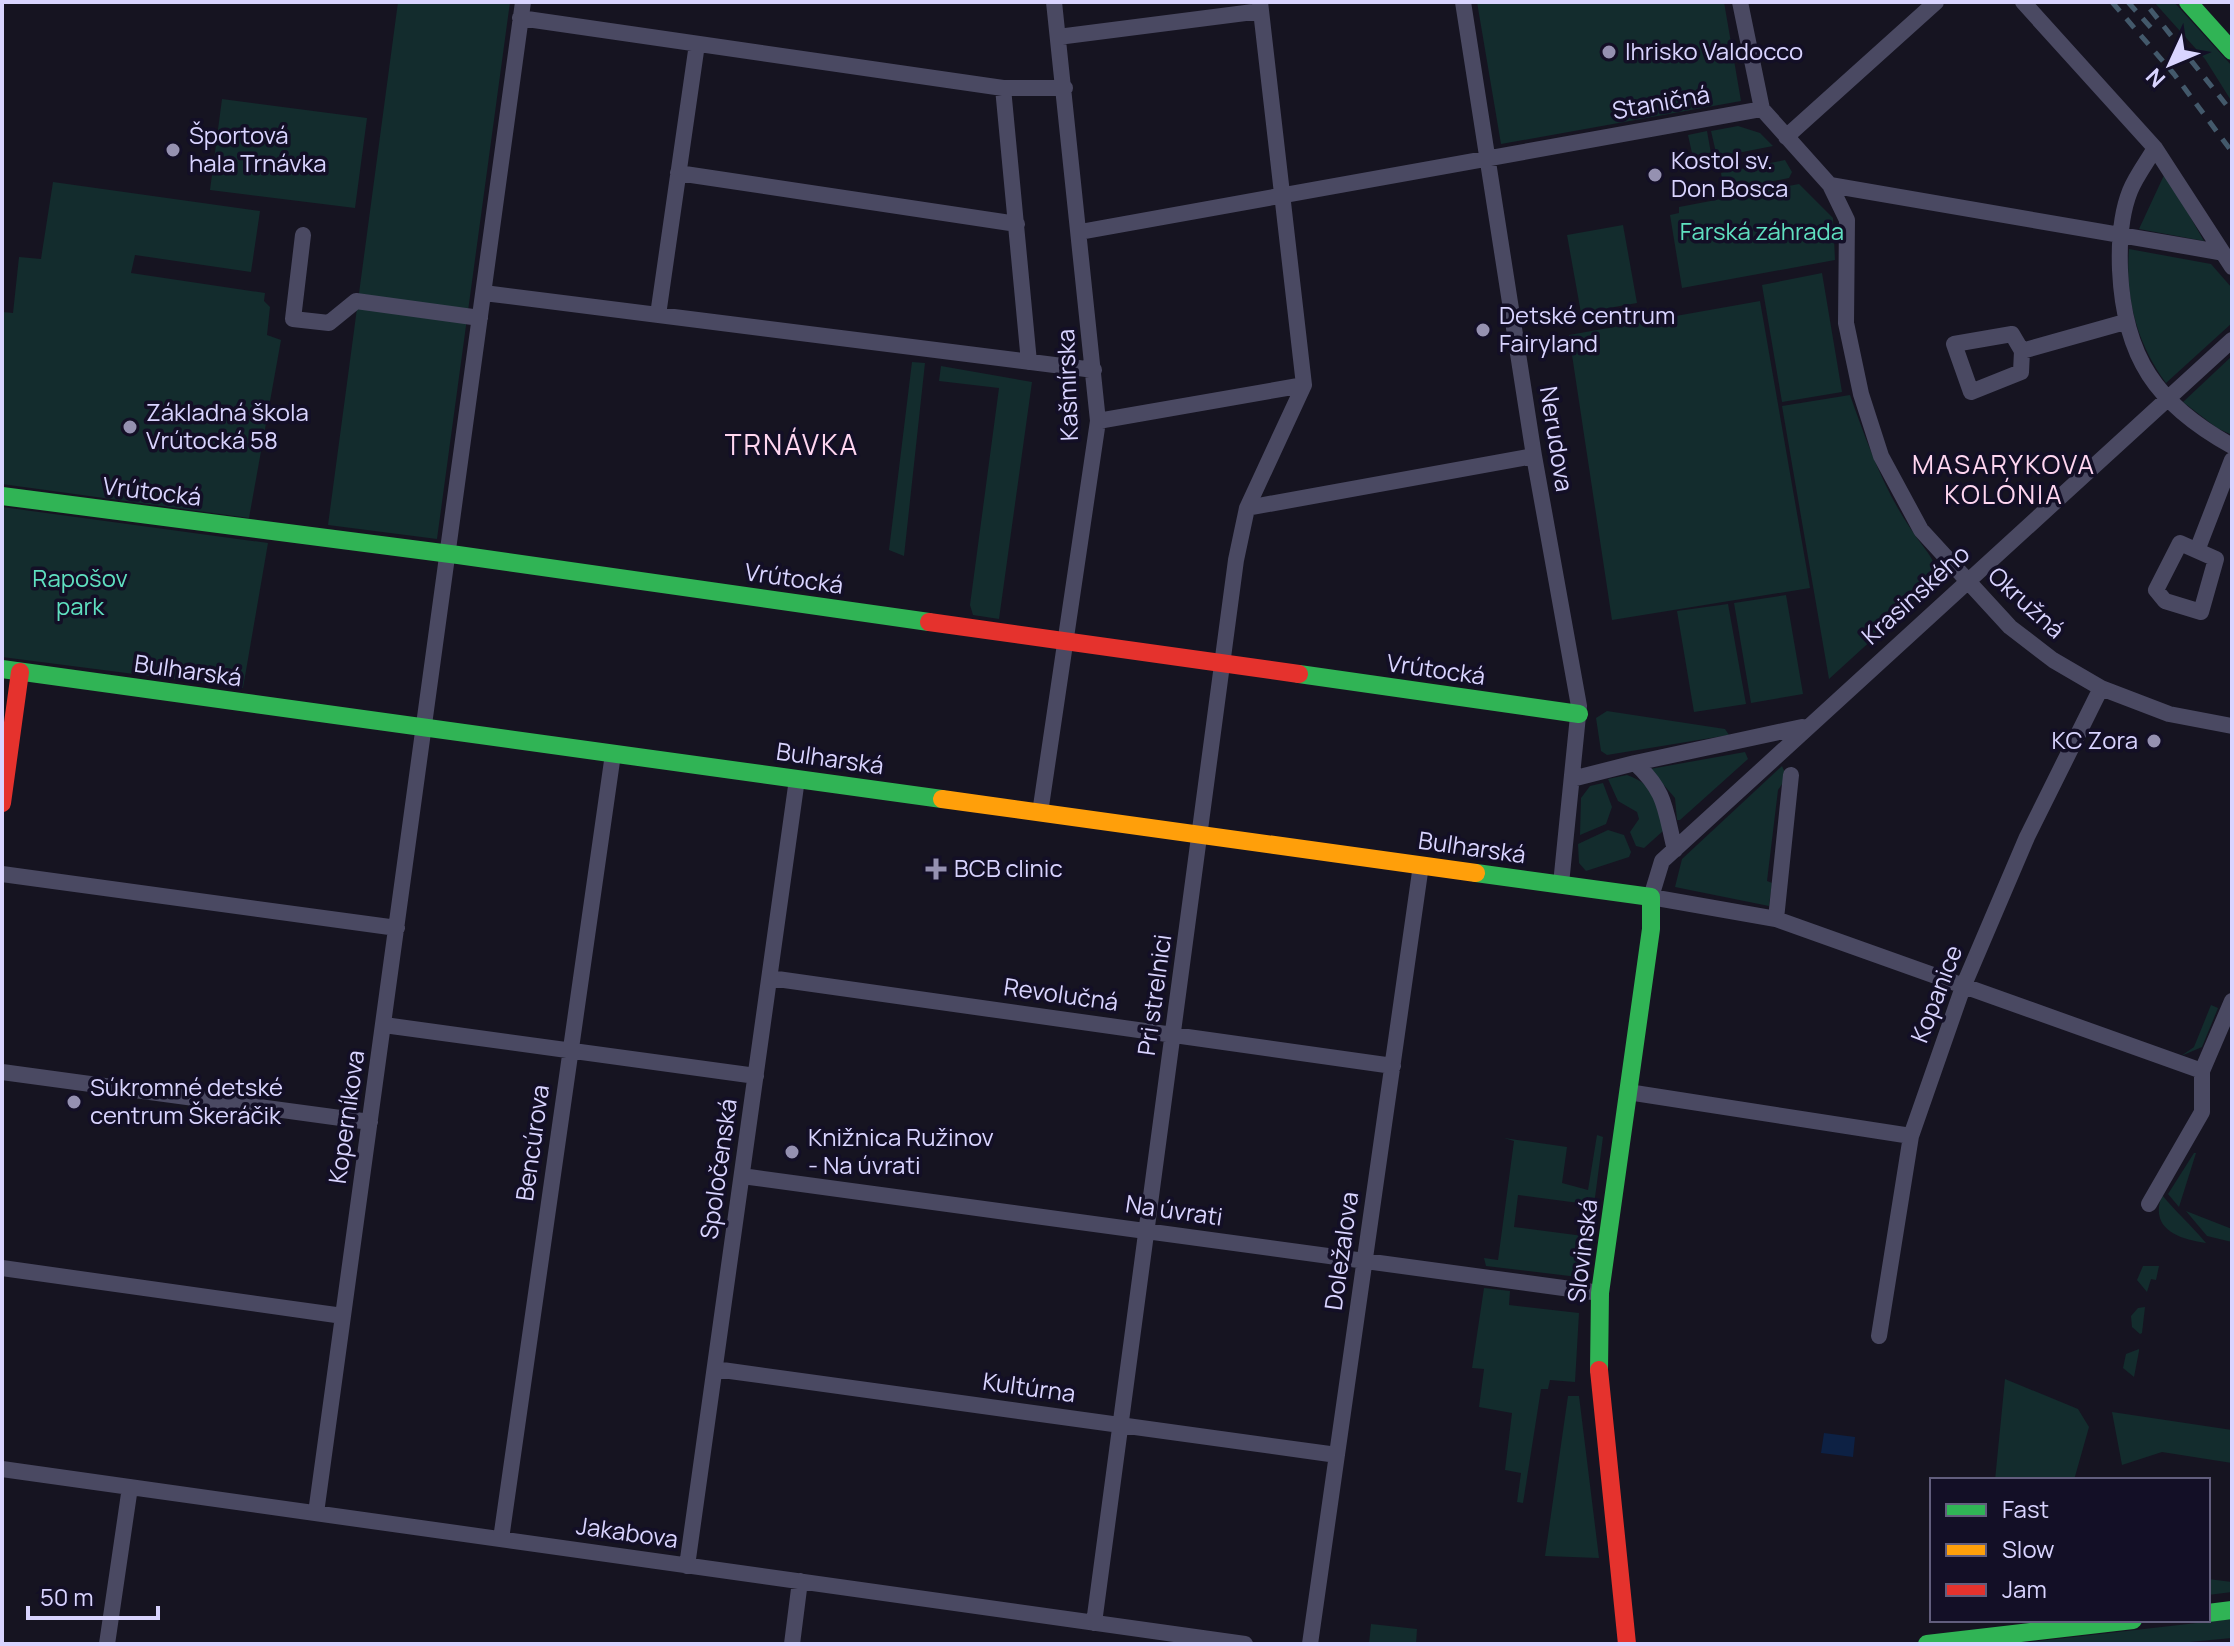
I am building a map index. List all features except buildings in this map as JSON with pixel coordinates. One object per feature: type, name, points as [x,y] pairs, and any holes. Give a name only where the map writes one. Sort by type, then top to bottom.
[{"type":"street","name":"Kašmírska","points":[[1040,813],[1064,642],[1088,506],[1098,421],[1054,2]]},
{"type":"street","name":"Nerudova","points":[[1463,2],[1490,159],[1534,456],[1579,714],[1561,884]]},
{"type":"street","points":[[1740,2],[1762,109],[1830,185],[2219,252]]},
{"type":"street","points":[[1786,137],[1936,2]]},
{"type":"street","points":[[2023,2],[2155,148],[2172,170],[2219,252],[2232,267]]},
{"type":"street","points":[[2188,2],[2232,51]]},
{"type":"street","points":[[1058,37],[1261,7],[1304,385],[1098,421]]},
{"type":"street","points":[[522,10],[697,44],[1003,88],[1065,88]]},
{"type":"street","name":"Koperníkova","points":[[316,1513],[522,10]]},
{"type":"street","points":[[658,315],[697,44]]},
{"type":"street","name":"Kašmírska","points":[[1003,88],[1029,362]]},
{"type":"street","name":"Staničná","points":[[1080,232],[1762,109]]},
{"type":"street","points":[[2155,148],[2130,191],[2119,236],[2125,322],[2138,358],[2166,400],[2205,431],[2232,446]]},
{"type":"street","points":[[678,173],[1017,224]]},
{"type":"street","name":"Okružná","points":[[1830,185],[1847,220],[1846,323],[1861,394],[1881,456],[1921,530],[1966,583],[2010,627],[2053,660],[2101,688],[2169,714],[2232,726]]},
{"type":"street","points":[[303,235],[293,319],[329,323],[356,301],[480,318]]},
{"type":"street","points":[[484,293],[1094,370]]},
{"type":"street","points":[[2022,351],[2125,322]]},
{"type":"street","points":[[2012,334],[2022,351],[2021,372],[1971,392],[1954,344],[2012,334]]},
{"type":"street","name":"Krasinského","points":[[1651,897],[1655,874],[1662,861],[2232,340]]},
{"type":"street","name":"Pri strelnici","points":[[1094,1623],[1236,560],[1247,508],[1304,385]]},
{"type":"street","points":[[1247,508],[1534,456]]},
{"type":"street","points":[[2198,548],[2232,460]]},
{"type":"street","name":"Vrútocká","points":[[2,496],[449,554],[1579,714]]},
{"type":"street","points":[[2,803],[11,670]]},
{"type":"street","name":"Bulharská","points":[[11,670],[1651,897]]},
{"type":"street","name":"Kopanice","points":[[1879,1336],[1911,1136],[1963,987],[2027,837],[2101,688]]},
{"type":"street","points":[[1572,779],[1635,763],[1780,735],[1808,726]]},
{"type":"street","name":"Bencúrova","points":[[501,1539],[613,754]]},
{"type":"street","points":[[1635,763],[1652,779],[1666,803],[1675,850]]},
{"type":"street","points":[[1776,919],[1791,775]]},
{"type":"street","name":"Spoločenská","points":[[687,1566],[797,779]]},
{"type":"street","name":"Doležalova","points":[[1310,1644],[1421,865]]},
{"type":"street","points":[[2,874],[397,928]]},
{"type":"street","points":[[1651,897],[1776,919],[2202,1071]]},
{"type":"street","name":"Slovinská","points":[[1627,1644],[1605,1470],[1596,1354],[1600,1293],[1651,929],[1651,897]]},
{"type":"street","name":"Revolučná","points":[[770,978],[1393,1066]]},
{"type":"street","points":[[2149,1204],[2202,1112],[2202,1071],[2232,1001]]},
{"type":"street","points":[[384,1025],[756,1076]]},
{"type":"street","points":[[2,1072],[370,1122]]},
{"type":"street","points":[[1628,1092],[1911,1136]]},
{"type":"street","name":"Na úvrati","points":[[742,1176],[1600,1293]]},
{"type":"street","points":[[2,1268],[343,1316]]},
{"type":"street","name":"Kultúrna","points":[[715,1369],[1337,1455]]},
{"type":"street","name":"Jakabova","points":[[2,1469],[1245,1644]]},
{"type":"street","points":[[107,1644],[130,1487]]},
{"type":"street","points":[[792,1644],[800,1581]]},
{"type":"street","points":[[2210,1613],[2232,1610]]},
{"type":"street","name":"Slovinská","points":[[1612,1644],[1625,1611]]},
{"type":"street","name":"Slovinská","points":[[1625,1611],[1641,1644]]},
{"type":"street","points":[[1927,1644],[2116,1622]]},
{"type":"green space","points":[[398,2],[510,2],[437,539],[328,525]]},
{"type":"green space","name":"Ihrisko Valdocco","points":[[1477,2],[1724,2],[1741,101],[1501,144]]},
{"type":"green space","points":[[2154,2],[2174,2],[2232,66],[2232,102],[2205,59]]},
{"type":"green space","points":[[222,99],[367,118],[355,208],[210,190]]},
{"type":"green space","points":[[1738,126],[1760,133],[1773,146],[1717,157],[1711,131]]},
{"type":"green space","points":[[1707,131],[1712,159],[1694,162],[1688,135]]},
{"type":"green space","points":[[1785,160],[1792,172],[1789,178],[1724,191],[1721,173]]},
{"type":"green space","points":[[2165,173],[2204,241],[2139,229]]},
{"type":"green space","points":[[53,182],[260,211],[251,272],[135,255],[131,273],[265,293],[264,301],[270,307],[267,335],[281,340],[249,518],[2,484],[2,312],[13,313],[19,257],[41,259]]},
{"type":"green space","name":"Farská záhrada","points":[[1799,184],[1833,218],[1835,260],[1682,288],[1670,215],[1679,213],[1679,207]]},
{"type":"green space","points":[[1623,225],[1637,303],[1581,313],[1567,235]]},
{"type":"green space","points":[[2129,249],[2211,264],[2232,288],[2232,323],[2166,383],[2147,352],[2135,320],[2129,285]]},
{"type":"green space","points":[[1822,273],[1842,392],[1782,402],[1762,285]]},
{"type":"green space","points":[[1760,301],[1810,588],[1612,620],[1569,335]]},
{"type":"green space","points":[[2232,356],[2232,435],[2217,428],[2183,402]]},
{"type":"green space","points":[[912,362],[925,363],[904,556],[889,550]]},
{"type":"green space","points":[[941,366],[1032,382],[999,619],[973,615],[970,605],[999,388],[939,381]]},
{"type":"green space","points":[[1850,395],[1880,474],[1932,560],[1935,574],[1932,585],[1829,679],[1782,406]]},
{"type":"green space","name":"Rapošov park","points":[[2,507],[268,543],[243,688],[2,657]]},
{"type":"green space","points":[[1786,595],[1803,694],[1751,703],[1734,603]]},
{"type":"green space","points":[[1728,604],[1746,704],[1694,712],[1677,611]]},
{"type":"green space","points":[[1607,711],[1725,729],[1729,735],[1607,755],[1601,751],[1596,718]]},
{"type":"green space","points":[[1745,752],[1748,759],[1680,820],[1677,820],[1675,798],[1650,769]]},
{"type":"green space","points":[[1782,766],[1787,777],[1778,790],[1767,881],[1772,883],[1769,906],[1675,887],[1682,859]]},
{"type":"green space","points":[[1627,775],[1650,790],[1659,812],[1663,831],[1644,848],[1636,846],[1630,832],[1639,819],[1637,812],[1618,801],[1608,779]]},
{"type":"green space","points":[[1603,783],[1612,807],[1606,824],[1580,835],[1581,798],[1590,786]]},
{"type":"green space","points":[[1608,830],[1624,835],[1631,852],[1629,857],[1586,871],[1579,863],[1578,844]]},
{"type":"green space","points":[[2211,1005],[2218,1008],[2202,1047],[2181,1056],[2194,1047]]},
{"type":"green space","points":[[1597,1135],[1603,1137],[1594,1205],[1518,1195],[1514,1227],[1591,1237],[1585,1274],[1578,1277],[1486,1266],[1484,1258],[1498,1260],[1514,1141],[1504,1138],[1567,1147],[1562,1183],[1588,1190]]},
{"type":"green space","points":[[2196,1153],[2179,1207],[2168,1194]]},
{"type":"green space","points":[[2162,1195],[2206,1243],[2185,1239],[2163,1224],[2159,1216]]},
{"type":"green space","points":[[2186,1211],[2232,1229],[2232,1242],[2207,1236]]},
{"type":"green space","points":[[2143,1266],[2159,1266],[2156,1280],[2151,1279],[2147,1292],[2137,1280]]},
{"type":"green space","points":[[1484,1288],[1510,1291],[1509,1305],[1579,1313],[1575,1382],[1550,1380],[1548,1389],[1541,1389],[1523,1503],[1517,1502],[1521,1473],[1505,1470],[1512,1413],[1479,1407],[1484,1369],[1472,1368]]},
{"type":"green space","points":[[2145,1307],[2140,1334],[2132,1327],[2131,1316],[2138,1308]]},
{"type":"green space","points":[[2139,1349],[2134,1377],[2123,1368],[2126,1354]]},
{"type":"green space","points":[[2005,1379],[2078,1409],[2089,1427],[2075,1478],[1995,1478]]},
{"type":"green space","points":[[1568,1396],[1579,1396],[1599,1558],[1545,1556]]},
{"type":"green space","points":[[2112,1412],[2232,1430],[2232,1463],[2162,1452],[2122,1465]]},
{"type":"green space","points":[[2210,1579],[2232,1582],[2232,1592],[2210,1595]]},
{"type":"green space","points":[[2232,1619],[2232,1638],[2168,1644],[2012,1644],[2210,1622]]},
{"type":"green space","points":[[1371,1624],[1417,1629],[1416,1644],[1369,1644]]},
{"type":"water","points":[[1824,1433],[1855,1437],[1853,1457],[1821,1453]]},
{"type":"railway","points":[[2112,2],[2174,74],[2232,152]]},
{"type":"railway","points":[[2128,2],[2152,29]]},
{"type":"railway","points":[[2150,9],[2232,112]]},
{"type":"traffic: fast","points":[[2188,2],[2232,51]]},
{"type":"traffic: fast","points":[[2,496],[458,555],[929,622]]},
{"type":"traffic: fast","points":[[2,669],[942,799]]},
{"type":"traffic: fast","points":[[1299,674],[1579,714]]},
{"type":"traffic: fast","points":[[1476,873],[1651,897],[1651,929],[1600,1293],[1599,1370]]},
{"type":"traffic: fast","points":[[2210,1613],[2232,1610]]},
{"type":"traffic: fast","points":[[1927,1644],[2116,1622]]},
{"type":"traffic: slow","points":[[942,799],[1476,873]]},
{"type":"traffic: jam","points":[[929,622],[1299,674]]},
{"type":"traffic: jam","points":[[2,803],[20,672]]},
{"type":"traffic: jam","points":[[1599,1370],[1627,1644]]},
{"type":"place","name":"Ihrisko Valdocco","points":[[1609,52]]},
{"type":"place","name":"Športová hala Trnávka","points":[[173,150]]},
{"type":"place","name":"Kostol sv. Don Bosca","points":[[1655,175]]},
{"type":"place","name":"Detské centrum Fairyland","points":[[1483,330]]},
{"type":"place","name":"Základná škola Vrútocká 58","points":[[130,427]]},
{"type":"place","name":"KC Zora","points":[[2154,741]]},
{"type":"place","name":"BCB clinic","points":[[936,869]]},
{"type":"place","name":"Súkromné detské centrum Škeráčik","points":[[74,1102]]},
{"type":"place","name":"Knižnica Ružinov - Na úvrati","points":[[792,1152]]},
{"type":"district","name":"TRNÁVKA","points":[[792,445]]},
{"type":"district","name":"MASARYKOVA KOLÓNIA","points":[[2004,480]]}]
